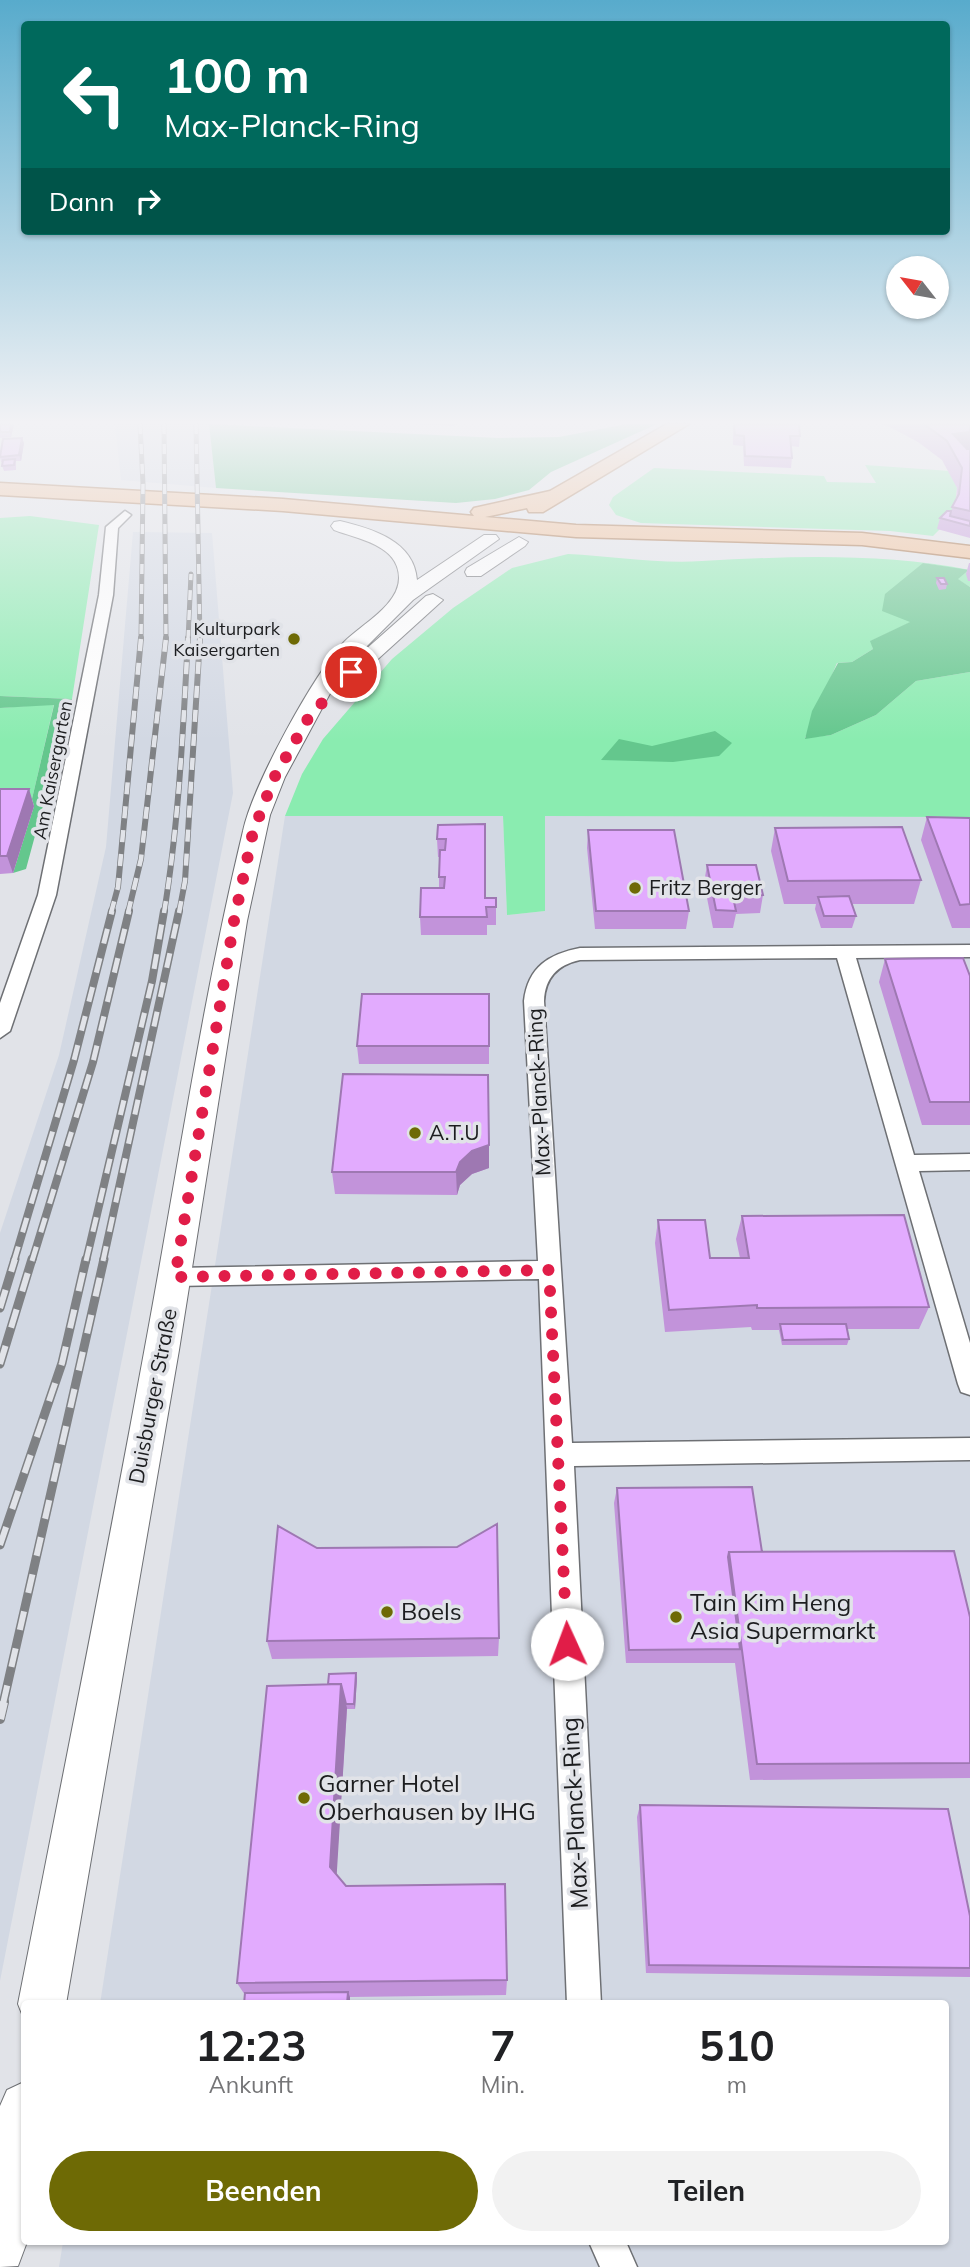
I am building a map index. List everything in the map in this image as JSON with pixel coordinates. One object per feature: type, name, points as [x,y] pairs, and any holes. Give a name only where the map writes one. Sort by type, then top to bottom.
[{"type":"main road","points":[[350,530],[385,543],[401,554],[411,574],[406,596]]},
{"type":"main road","points":[[384,530],[490,539],[534,530]]},
{"type":"main road","points":[[481,530],[628,548],[881,551],[970,561]]},
{"type":"main road","points":[[514,534],[518,530]]},
{"type":"main road","points":[[583,530],[862,539],[970,552]]},
{"type":"main road","points":[[651,530],[678,534]]},
{"type":"main road","name":"Duisburger Straße","points":[[309,717],[351,672],[514,534]]},
{"type":"main road","name":"Duisburger Straße","points":[[44,2000],[175,1277],[249,850],[271,785],[338,663],[364,633],[406,596],[490,539]]},
{"type":"main road","points":[[0,2248],[21,2125]]},
{"type":"street","name":"Am Kaisergarten","points":[[0,1031],[47,895],[106,595],[112,530]]},
{"type":"street","name":"Max-Planck-Ring","points":[[584,2000],[560,1455],[534,1001],[538,980],[546,967],[561,958],[580,954],[970,951]]},
{"type":"street","points":[[845,952],[970,1384]]},
{"type":"street","points":[[906,1163],[970,1162]]},
{"type":"street","points":[[175,1277],[549,1270]]},
{"type":"street","points":[[560,1455],[970,1449]]},
{"type":"street","points":[[608,2245],[619,2267]]},
{"type":"shaded area","points":[[133,532],[212,533],[233,793],[0,1981],[0,1233],[59,1055],[106,847]]},
{"type":"shaded area","points":[[285,816],[503,816],[507,915],[545,911],[544,816],[970,817],[970,2267],[59,2267],[63,2245],[949,2245],[949,2000],[101,2000]]},
{"type":"green space","points":[[0,530],[98,530],[72,699],[0,696]]},
{"type":"green space","points":[[852,530],[939,530],[933,536]]},
{"type":"green space","points":[[568,554],[685,562],[803,557],[870,558],[923,563],[911,622],[871,641],[873,649],[852,662],[837,663],[805,738],[831,735],[876,715],[916,681],[970,672],[970,817],[545,816],[545,911],[507,915],[503,816],[285,816],[302,774],[323,739],[392,659],[453,608],[512,568]]},
{"type":"green space","points":[[923,563],[969,570],[958,579],[970,587],[970,672],[916,681],[876,715],[831,735],[805,739],[812,711],[838,663],[852,662],[873,649],[870,641],[910,622],[882,611],[885,594]]},
{"type":"green space","points":[[928,564],[970,570],[970,587],[957,579],[968,571]]},
{"type":"green space","points":[[0,696],[72,699],[26,869],[13,873],[34,806],[32,799],[54,705],[0,708]]},
{"type":"green space","points":[[54,704],[32,799],[0,801],[0,708]]},
{"type":"green space","points":[[715,731],[732,743],[719,756],[673,762],[601,760],[619,739],[652,746]]},
{"type":"building","points":[[937,578],[944,578],[947,584],[941,584]]},
{"type":"building","points":[[0,789],[29,789],[7,856],[0,856]]},
{"type":"building","points":[[927,817],[970,818],[970,904],[960,905]]},
{"type":"building","points":[[485,824],[485,898],[496,898],[496,907],[486,907],[487,917],[420,917],[421,888],[444,888],[445,877],[439,877],[440,850],[445,850],[446,839],[437,839],[438,825]]},
{"type":"building","points":[[902,827],[921,880],[788,881],[775,828]]},
{"type":"building","name":"Fritz Berger","points":[[588,830],[674,830],[689,911],[596,911]]},
{"type":"building","points":[[707,865],[756,865],[763,895],[733,897],[736,911],[716,910]]},
{"type":"building","points":[[849,896],[856,916],[824,916],[818,897]]},
{"type":"building","points":[[963,958],[970,976],[970,1102],[930,1102],[885,959]]},
{"type":"building","points":[[362,994],[489,994],[489,1046],[357,1046]]},
{"type":"building","name":"A.T.U","points":[[343,1074],[488,1075],[489,1145],[472,1151],[460,1162],[456,1172],[332,1172]]},
{"type":"building","points":[[904,1215],[929,1307],[757,1308],[757,1305],[669,1310],[658,1220],[705,1220],[710,1258],[749,1258],[742,1216]]},
{"type":"building","points":[[780,1324],[846,1324],[849,1339],[783,1340]]},
{"type":"building","name":"Tain Kim Heng Asia Supermarkt","points":[[752,1487],[762,1552],[729,1552],[728,1557],[740,1649],[629,1650],[617,1488]]},
{"type":"building","name":"Boels","points":[[497,1524],[499,1638],[267,1641],[278,1526],[317,1548],[457,1547]]},
{"type":"building","points":[[954,1551],[970,1617],[970,1763],[757,1764],[729,1552]]},
{"type":"building","points":[[356,1673],[354,1704],[346,1704],[341,1684],[328,1684],[329,1674]]},
{"type":"building","name":"Garner Hotel Oberhausen by IHG","points":[[341,1684],[330,1867],[346,1886],[505,1884],[507,1980],[237,1983],[267,1686]]},
{"type":"building","points":[[640,1805],[948,1809],[970,1916],[970,1968],[649,1965]]},
{"type":"building","points":[[348,1992],[347,2000],[244,2000],[245,1993]]},
{"type":"railway","points":[[141,640],[142,530]]},
{"type":"railway","points":[[165,530],[166,638]]},
{"type":"railway","points":[[198,530],[200,638]]},
{"type":"railway","points":[[188,640],[191,574]]},
{"type":"railway","points":[[111,913],[118,887],[141,638]]},
{"type":"railway","points":[[128,913],[141,859],[166,638]]},
{"type":"railway","points":[[164,913],[177,810],[188,638]]},
{"type":"railway","points":[[179,913],[185,881],[200,638]]},
{"type":"railway","points":[[14,1261],[74,1060],[112,911]]},
{"type":"railway","points":[[32,1261],[93,1062],[129,911]]},
{"type":"railway","points":[[86,1261],[152,981],[164,911]]},
{"type":"railway","points":[[103,1261],[179,911]]},
{"type":"railway","points":[[0,1308],[15,1259]]},
{"type":"railway","points":[[0,1364],[32,1259]]},
{"type":"railway","points":[[0,1545],[62,1363],[86,1259]]},
{"type":"railway","points":[[3,1704],[104,1259]]},
{"type":"railway","points":[[0,1719],[4,1702]]},
{"type":"place","name":"Kulturpark Kaisergarten","points":[[294,639]]},
{"type":"place","name":"Fritz Berger","points":[[635,888]]},
{"type":"place","name":"A.T.U","points":[[415,1133]]},
{"type":"place","name":"Boels","points":[[387,1612]]},
{"type":"place","name":"Tain Kim Heng Asia Supermarkt","points":[[676,1617]]},
{"type":"place","name":"Garner Hotel Oberhausen by IHG","points":[[304,1798]]},
{"type":"route","points":[[351,672],[309,717],[274,778],[253,832],[234,921],[175,1277],[397,1275],[549,1270],[560,1449],[567,1644]]}]
